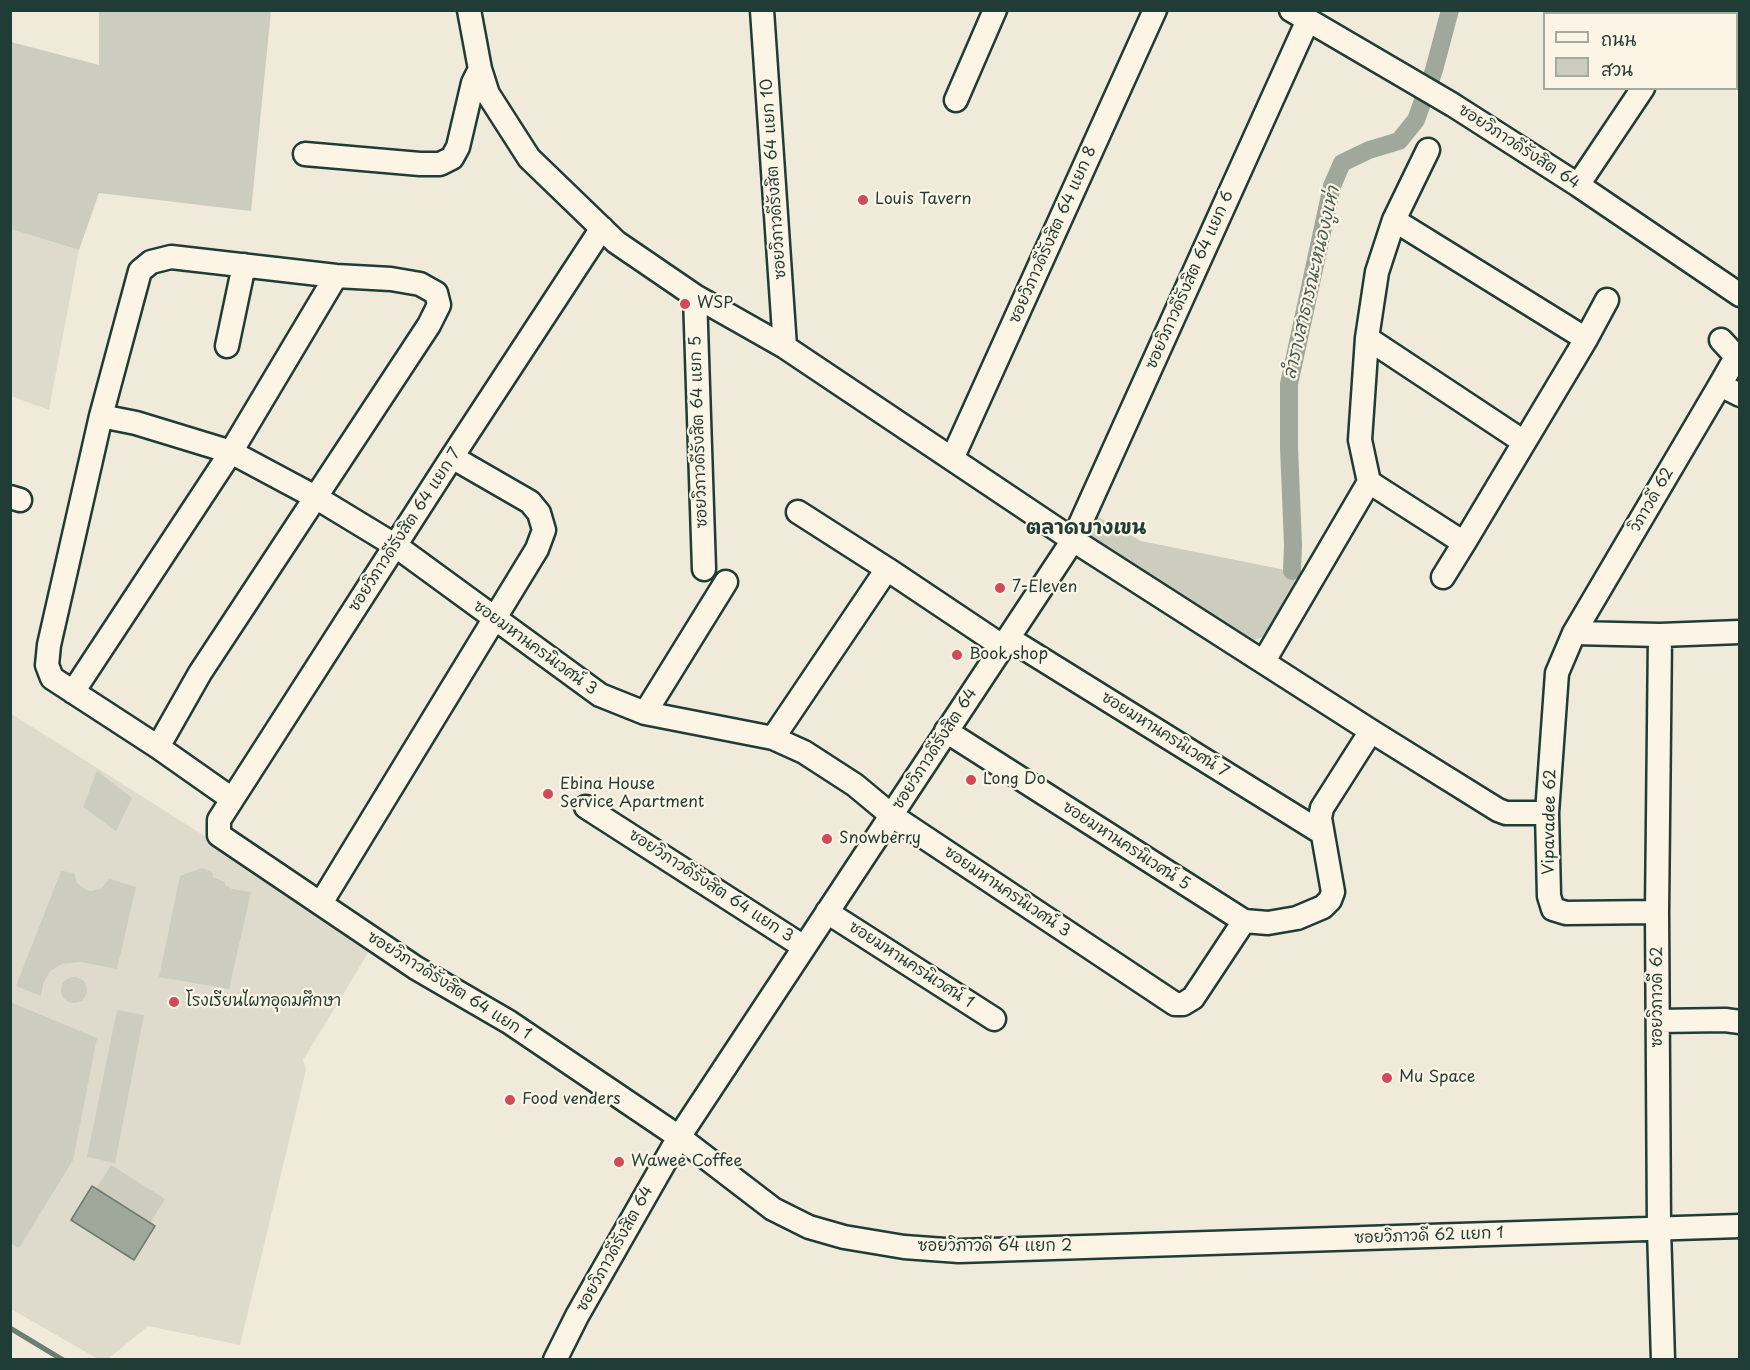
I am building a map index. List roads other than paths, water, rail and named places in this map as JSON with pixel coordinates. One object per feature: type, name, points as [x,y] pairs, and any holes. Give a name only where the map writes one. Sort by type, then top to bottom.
[{"type":"street","points":[[469,10],[480,69],[488,94],[529,158],[615,242],[695,296],[785,347],[1073,540],[1498,810],[1506,813],[1548,813]]},
{"type":"street","name":"ซอยวิภาวดีรังสิต 64 แยก 10","points":[[762,10],[785,347]]},
{"type":"street","points":[[956,100],[995,10]]},
{"type":"street","name":"ซอยวิภาวดีรังสิต 64 แยก 8","points":[[951,459],[1155,10]]},
{"type":"street","name":"ซอยวิภาวดีรังสิต 64","points":[[1299,15],[1443,100],[1578,185],[1740,295]]},
{"type":"street","name":"ซอยวิภาวดีรังสิต 64 แยก 6","points":[[1073,540],[1299,15]]},
{"type":"street","points":[[305,154],[440,164],[452,158],[458,147],[472,83],[480,69]]},
{"type":"street","points":[[1578,185],[1642,90]]},
{"type":"street","points":[[1264,661],[1369,482],[1360,440],[1367,338],[1377,272],[1394,220],[1428,150]]},
{"type":"street","points":[[1394,220],[1586,339]]},
{"type":"street","name":"ซอยวิภาวดีรังสิต 64 แยก 7","points":[[219,835],[219,820],[232,799],[602,228]]},
{"type":"street","points":[[158,747],[200,673],[429,325],[439,306],[436,293],[420,284],[391,279],[336,276],[171,256],[151,262],[140,271],[101,416],[49,645],[47,665],[52,678],[158,747],[232,799]]},
{"type":"street","points":[[227,346],[244,265]]},
{"type":"street","points":[[73,692],[231,452],[336,276]]},
{"type":"street","name":"ซอยวิภาวดีรังสิต 64 แยก 5","points":[[695,296],[704,568]]},
{"type":"street","points":[[1443,577],[1586,339],[1606,300]]},
{"type":"street","points":[[1367,338],[1524,442]]},
{"type":"street","name":"วิภาวดี 62","points":[[1574,633],[1730,390],[1735,359],[1734,354],[1721,340]]},
{"type":"street","name":"ซอยมหานครนิเวศน์ 3","points":[[101,416],[136,423],[231,452],[317,498],[396,546],[494,620],[600,695],[645,713],[773,738],[804,752],[855,785],[891,815],[1175,1004],[1183,1004],[1193,998],[1244,921]]},
{"type":"street","points":[[321,903],[537,549],[544,530],[539,513],[531,502],[452,457]]},
{"type":"street","points":[[1369,482],[1464,543]]},
{"type":"street","name":"ซอยมหานครนิเวศน์ 7","points":[[798,512],[1005,642],[1322,833]]},
{"type":"street","name":"ซอยวิภาวดีรังสิต 64","points":[[555,1359],[679,1137],[1073,540]]},
{"type":"street","points":[[773,738],[887,569]]},
{"type":"street","points":[[645,713],[726,582]]},
{"type":"street","points":[[1574,633],[1660,635],[1740,632]]},
{"type":"street","name":"Vipavadee 62","points":[[1574,633],[1557,673],[1548,813],[1549,896],[1553,909],[1566,913],[1657,912]]},
{"type":"street","name":"ซอยวิภาวดี 62","points":[[1660,635],[1657,912],[1659,1228],[1663,1359]]},
{"type":"street","name":"ซอยมหานครนิเวศน์ 5","points":[[946,731],[1244,921]]},
{"type":"street","points":[[1244,921],[1268,923],[1297,918],[1323,907],[1330,900],[1334,892],[1322,833],[1320,818],[1322,808],[1371,731]]},
{"type":"street","name":"ซอยวิภาวดีรังสิต 64 แยก 3","points":[[586,807],[804,947]]},
{"type":"street","name":"ซอยวิภาวดีรังสิต 64 แยก 1","points":[[219,835],[416,968],[508,1022],[679,1137]]},
{"type":"street","name":"ซอยมหานครนิเวศน์ 1","points":[[827,912],[994,1019]]},
{"type":"street","points":[[1658,1021],[1740,1022]]},
{"type":"street","name":"ซอยวิภาวดี 64 แยก 2","points":[[679,1137],[773,1209],[809,1227],[861,1240],[904,1248],[959,1251],[1198,1243]]},
{"type":"street","name":"ซอยวิภาวดี 62 แยก 1","points":[[1198,1243],[1740,1226]]},
{"type":"waterway","name":"ลำรางสาธารณะหนองงูเห่า","points":[[1292,571],[1289,384],[1332,186],[1342,163],[1369,150],[1399,141],[1416,120],[1434,70],[1450,10]]},
{"type":"waterway","points":[[10,1328],[63,1360]]},
{"type":"place","name":"Louis Tavern","points":[[863,200]]},
{"type":"place","name":"WSP","points":[[685,304]]},
{"type":"place","name":"7-Eleven","points":[[1000,588]]},
{"type":"place","name":"Book shop","points":[[957,655]]},
{"type":"place","name":"Long Do","points":[[971,780]]},
{"type":"place","name":"Ebina House Service Apartment","points":[[548,794]]},
{"type":"place","name":"Snowberry","points":[[827,839]]},
{"type":"place","name":"โรงเรียนไผทอุดมศึกษา","points":[[174,1002]]},
{"type":"place","name":"Mu Space","points":[[1387,1078]]},
{"type":"place","name":"Food venders","points":[[510,1100]]},
{"type":"place","name":"Wawee Coffee","points":[[619,1162]]},
{"type":"district","name":"ตลาดบางเขน","points":[[1086,528]]}]
